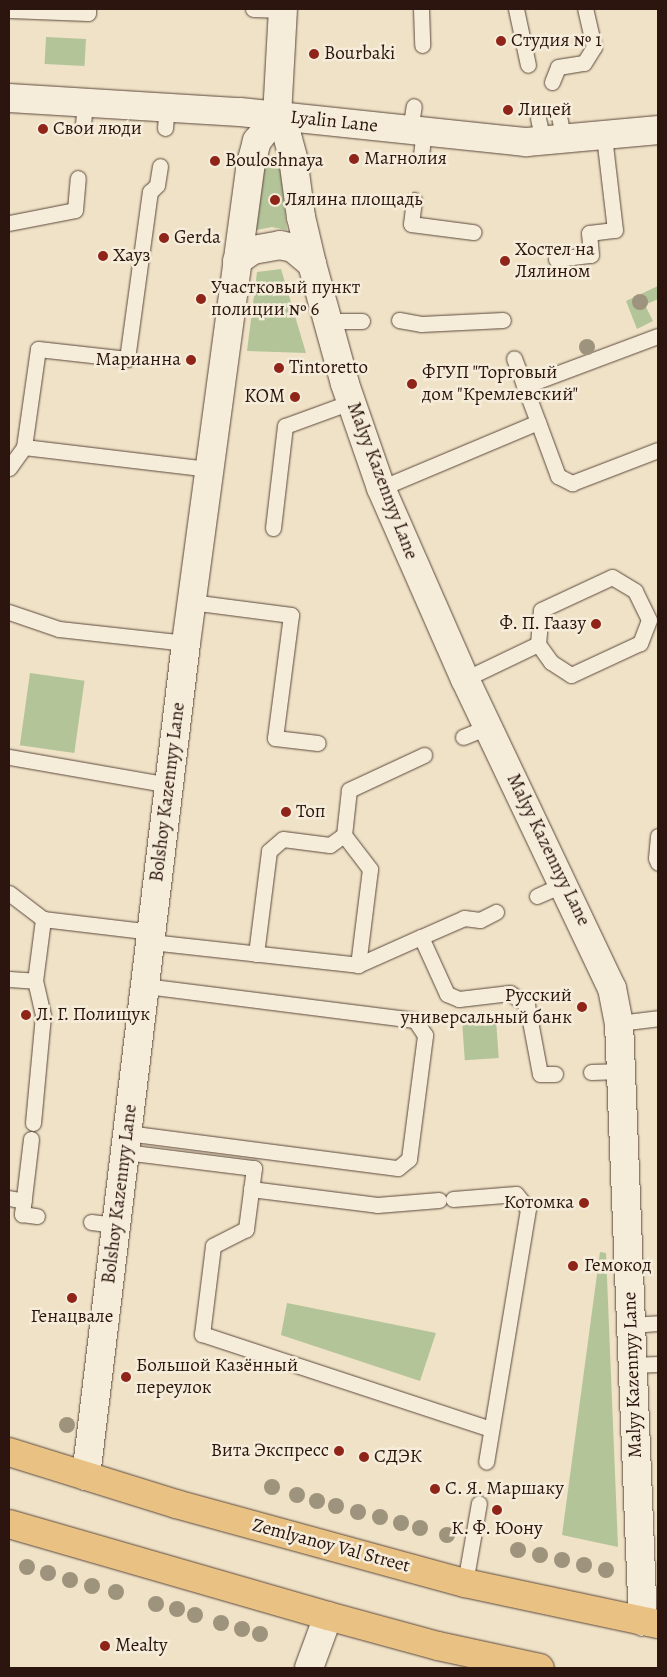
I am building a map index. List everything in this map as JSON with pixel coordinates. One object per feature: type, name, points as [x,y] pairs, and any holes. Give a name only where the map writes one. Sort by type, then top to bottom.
[{"type":"main road","name":"Zemlyanoy Val Street","points":[[9,1452],[86,1476],[465,1583],[651,1623]]},
{"type":"main road","points":[[9,1524],[438,1646],[540,1668]]},
{"type":"street","points":[[277,116],[283,10]]},
{"type":"street","name":"Lyalin Lane","points":[[9,98],[84,113],[166,118],[277,116],[417,131],[551,129],[604,137],[658,130]]},
{"type":"street","name":"Bolshoy Kazennyy Lane","points":[[86,1476],[104,1223],[126,1143],[191,602],[237,261],[252,156],[261,136],[277,116]]},
{"type":"street","name":"Malyy Kazennyy Lane","points":[[277,116],[287,135],[294,158],[301,217],[312,264],[351,402],[381,488],[465,679],[602,962],[612,988],[619,1023],[631,1325],[645,1364],[651,1623]]},
{"type":"street","points":[[237,261],[253,250],[280,245],[293,248],[312,264]]},
{"type":"street","points":[[309,1668],[328,1616]]},
{"type":"lane","points":[[9,10],[88,13],[88,9]]},
{"type":"lane","points":[[254,9],[283,10]]},
{"type":"lane","points":[[421,9],[422,45]]},
{"type":"lane","points":[[516,9],[528,65]]},
{"type":"lane","points":[[552,82],[558,67],[584,63],[594,47],[585,9]]},
{"type":"lane","points":[[556,259],[591,255],[589,233],[615,230],[604,137]]},
{"type":"lane","points":[[9,468],[24,447],[38,349],[127,359],[150,192],[158,185],[160,166]]},
{"type":"lane","points":[[9,223],[75,210],[78,178]]},
{"type":"lane","points":[[414,200],[411,224],[473,232]]},
{"type":"lane","points":[[399,320],[421,324],[503,320]]},
{"type":"lane","points":[[328,321],[362,321]]},
{"type":"lane","points":[[524,386],[658,336]]},
{"type":"lane","points":[[514,358],[558,476],[572,483],[658,450]]},
{"type":"lane","points":[[273,528],[284,426],[351,402]]},
{"type":"lane","points":[[381,488],[538,422]]},
{"type":"lane","points":[[24,447],[208,469]]},
{"type":"lane","points":[[612,577],[635,591],[649,620],[640,643],[572,675],[550,662],[538,644],[541,610],[612,577]]},
{"type":"lane","points":[[191,602],[291,615],[276,738],[318,743]]},
{"type":"lane","points":[[9,612],[59,629],[186,643]]},
{"type":"lane","points":[[465,679],[538,644]]},
{"type":"lane","points":[[463,737],[488,727]]},
{"type":"lane","points":[[358,965],[370,869],[344,835],[350,790],[424,755]]},
{"type":"lane","points":[[9,757],[169,785]]},
{"type":"lane","points":[[256,954],[269,850],[283,839],[330,845],[344,835]]},
{"type":"lane","points":[[658,836],[658,863]]},
{"type":"lane","points":[[537,896],[564,884]]},
{"type":"lane","points":[[9,893],[43,919],[256,954],[358,965],[464,918],[480,920],[496,912]]},
{"type":"lane","points":[[33,1123],[43,1015],[35,981],[43,919]]},
{"type":"lane","points":[[421,937],[447,994],[459,999],[510,993],[527,1005],[540,1074],[555,1074]]},
{"type":"lane","points":[[9,979],[35,981]]},
{"type":"lane","points":[[126,1143],[398,1168],[409,1159],[425,1035],[415,1020],[146,986]]},
{"type":"lane","points":[[619,1023],[658,1018]]},
{"type":"lane","points":[[591,1072],[621,1071]]},
{"type":"lane","points":[[31,1139],[22,1214],[37,1216]]},
{"type":"lane","points":[[126,1143],[254,1168],[246,1229],[213,1246],[202,1334],[491,1429]]},
{"type":"lane","points":[[251,1189],[377,1205],[516,1194],[528,1209],[486,1462]]},
{"type":"lane","points":[[9,1198],[24,1202]]},
{"type":"lane","points":[[631,1325],[658,1323]]},
{"type":"lane","points":[[465,1583],[479,1503]]},
{"type":"green space","points":[[46,37],[86,39],[85,66],[45,64]]},
{"type":"green space","points":[[261,165],[280,166],[287,230],[272,227],[252,231]]},
{"type":"green space","points":[[281,269],[306,353],[247,351],[257,272]]},
{"type":"green space","points":[[658,286],[658,299],[645,305],[653,321],[637,329],[626,301]]},
{"type":"green space","points":[[30,673],[84,681],[74,753],[20,745]]},
{"type":"green space","points":[[496,1019],[499,1058],[465,1060],[462,1021]]},
{"type":"green space","points":[[600,1252],[606,1253],[618,1547],[562,1535]]},
{"type":"green space","points":[[287,1303],[436,1333],[420,1381],[281,1335]]},
{"type":"place","name":"Студия № 1","points":[[501,41]]},
{"type":"place","name":"Bourbaki","points":[[314,54]]},
{"type":"place","name":"Лицей","points":[[508,110]]},
{"type":"place","name":"Свои люди","points":[[43,129]]},
{"type":"place","name":"Магнолия","points":[[354,159]]},
{"type":"place","name":"Bouloshnaya","points":[[215,161]]},
{"type":"place","name":"Лялина площадь","points":[[275,200]]},
{"type":"place","name":"Gerda","points":[[164,238]]},
{"type":"place","name":"Хауз","points":[[103,256]]},
{"type":"place","name":"Хостел на Лялином","points":[[505,261]]},
{"type":"place","name":"Участковый пункт полиции № 6","points":[[201,299]]},
{"type":"place","name":"Марианна","points":[[191,360]]},
{"type":"place","name":"Tintoretto","points":[[279,368]]},
{"type":"place","name":"ФГУП \"Торговый дом \"Кремлевский\"","points":[[412,384]]},
{"type":"place","name":"KOM","points":[[295,397]]},
{"type":"place","name":"Ф. П. Гаазу","points":[[596,624]]},
{"type":"place","name":"Топ","points":[[286,812]]},
{"type":"place","name":"Русский универсальный банк","points":[[582,1007]]},
{"type":"place","name":"Л. Г. Полищук","points":[[26,1015]]},
{"type":"place","name":"Котомка","points":[[584,1203]]},
{"type":"place","name":"Гемокод","points":[[573,1266]]},
{"type":"place","name":"Генацвале","points":[[72,1298]]},
{"type":"place","name":"Большой Казённый переулок","points":[[126,1377]]},
{"type":"place","name":"Вита Экспресс","points":[[339,1451]]},
{"type":"place","name":"СДЭК","points":[[364,1457]]},
{"type":"place","name":"С. Я. Маршаку","points":[[435,1489]]},
{"type":"place","name":"К. Ф. Юону","points":[[497,1510]]},
{"type":"place","name":"Mealty","points":[[105,1646]]}]
